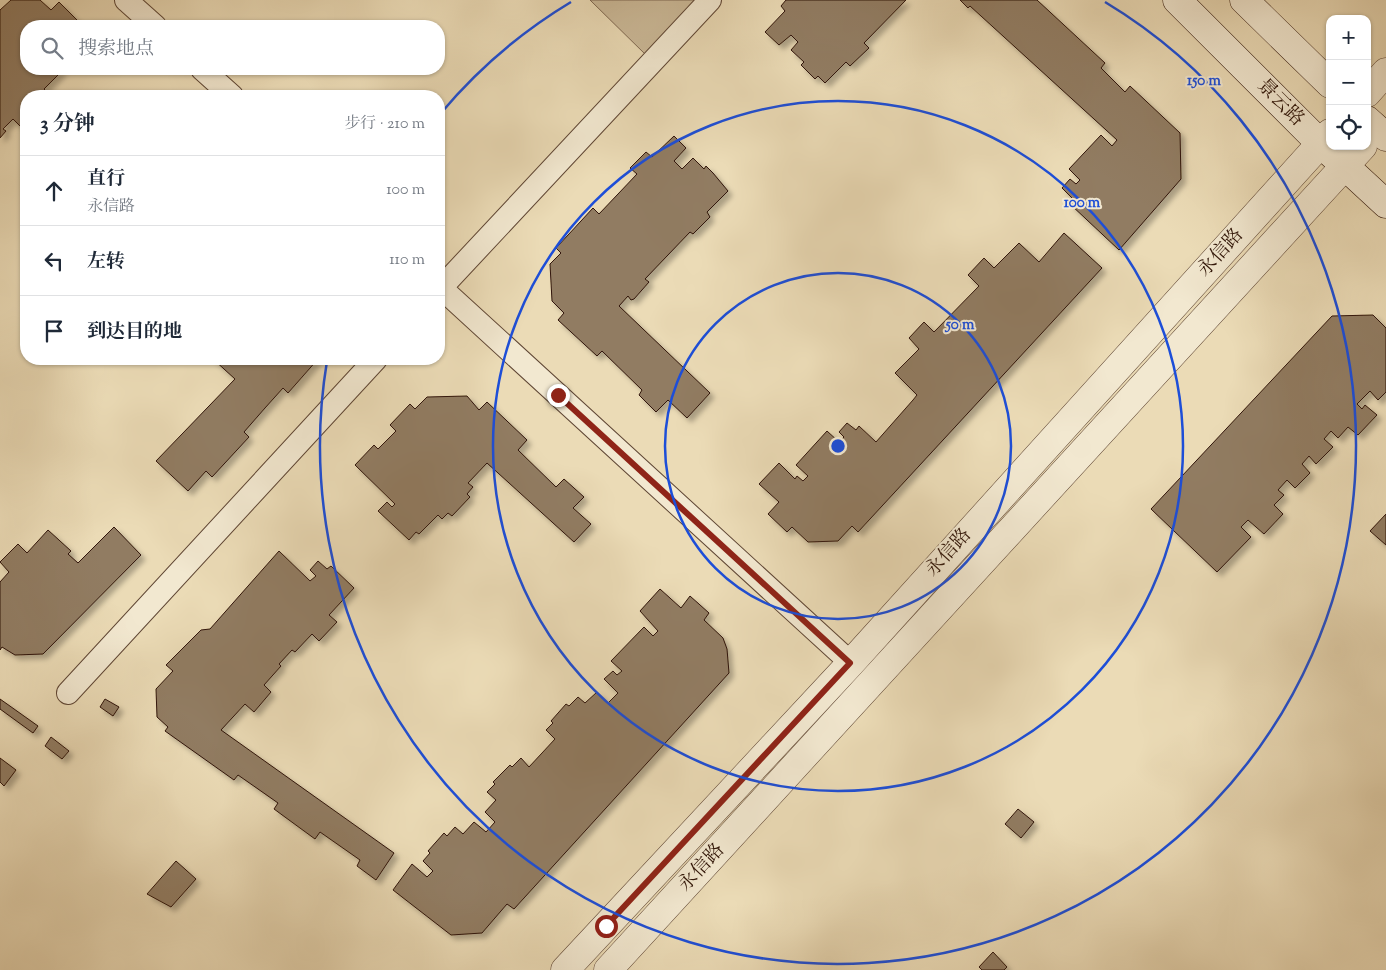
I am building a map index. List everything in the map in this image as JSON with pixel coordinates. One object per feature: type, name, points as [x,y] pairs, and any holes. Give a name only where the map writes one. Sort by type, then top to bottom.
[{"type":"street","points":[[126,0],[148,20]]},
{"type":"street","points":[[445,283],[710,0]]},
{"type":"street","name":"景云路","points":[[1177,0],[1325,138],[1345,166],[1386,204]]},
{"type":"street","points":[[1244,0],[1326,80]]},
{"type":"street","points":[[1371,89],[1386,72]]},
{"type":"street","points":[[209,75],[225,90]]},
{"type":"street","name":"永信路","points":[[608,970],[1375,133]]},
{"type":"street","name":"永信路","points":[[565,970],[850,663],[1325,138]]},
{"type":"street","points":[[445,293],[850,663]]},
{"type":"street","points":[[68,693],[370,365]]},
{"type":"shaded area","points":[[590,0],[698,0],[646,55]]},
{"type":"building","points":[[11,0],[40,0],[51,10],[59,2],[77,20],[20,20],[20,75],[58,75],[45,90],[20,90],[20,126],[13,119],[3,129],[6,131],[0,138],[0,10]]},
{"type":"building","points":[[786,0],[906,0],[864,43],[869,48],[850,66],[846,62],[825,83],[818,76],[815,79],[801,65],[804,62],[791,50],[798,42],[791,35],[779,45],[765,32],[785,11],[781,6]]},
{"type":"building","points":[[960,0],[1037,0],[1105,63],[1101,68],[1125,92],[1130,86],[1180,133],[1181,179],[1119,250],[1070,204],[1074,200],[1062,188],[1070,179],[1076,184],[1080,180],[1069,169],[1101,135],[1112,146],[1117,140],[970,6],[968,8]]},
{"type":"building","points":[[674,136],[686,148],[674,161],[682,169],[693,158],[704,169],[706,166],[728,191],[707,212],[710,217],[693,234],[690,232],[645,279],[649,282],[634,299],[631,300],[628,296],[619,306],[710,393],[687,418],[668,400],[656,412],[639,395],[642,390],[602,351],[597,356],[558,320],[564,313],[552,301],[550,264],[561,253],[556,248],[593,208],[599,214],[637,174],[630,168],[646,152],[652,157]]},
{"type":"building","points":[[1064,233],[1102,268],[858,532],[852,526],[838,541],[808,542],[792,527],[787,532],[768,514],[779,502],[759,484],[779,463],[795,479],[797,476],[803,481],[808,476],[796,465],[827,431],[839,442],[844,437],[839,432],[847,423],[856,430],[859,426],[876,442],[913,400],[917,395],[895,373],[919,349],[909,338],[924,322],[934,332],[979,286],[968,275],[984,258],[994,268],[1019,243],[1039,262]]},
{"type":"building","points":[[1373,315],[1386,328],[1386,392],[1378,400],[1370,391],[1357,404],[1362,409],[1365,405],[1377,415],[1358,435],[1348,427],[1338,438],[1331,431],[1324,439],[1333,447],[1316,464],[1309,456],[1302,464],[1310,473],[1295,488],[1287,480],[1278,490],[1284,495],[1274,505],[1283,514],[1264,534],[1248,520],[1241,527],[1251,537],[1217,572],[1151,509],[1332,316]]},
{"type":"building","points":[[220,365],[313,365],[288,393],[283,388],[265,408],[244,432],[249,437],[212,477],[206,471],[188,491],[156,461],[235,379]]},
{"type":"building","points":[[467,396],[479,410],[487,402],[527,440],[518,450],[556,487],[564,479],[584,497],[573,508],[591,524],[574,542],[487,463],[468,483],[473,487],[467,494],[470,497],[452,516],[448,513],[442,519],[438,515],[419,534],[416,532],[409,540],[378,511],[387,502],[392,507],[395,504],[355,465],[374,445],[378,449],[396,431],[390,425],[410,404],[415,409],[427,397]]},
{"type":"building","points":[[1386,514],[1386,545],[1370,531]]},
{"type":"building","points":[[114,527],[141,555],[43,654],[15,655],[2,647],[0,650],[0,582],[9,572],[0,562],[18,544],[27,553],[48,530],[71,551],[68,554],[78,563]]},
{"type":"building","points":[[279,551],[310,581],[316,576],[310,570],[318,561],[327,569],[331,566],[354,588],[329,615],[337,622],[319,641],[312,634],[295,652],[292,650],[279,664],[281,666],[264,685],[271,692],[254,712],[245,704],[221,730],[394,853],[376,880],[357,866],[360,860],[320,832],[315,839],[274,809],[278,803],[238,775],[234,780],[165,731],[168,727],[157,717],[156,689],[173,671],[166,665],[201,630],[210,629]]},
{"type":"building","points":[[660,589],[681,608],[690,596],[709,613],[704,620],[723,638],[727,649],[729,673],[514,909],[507,904],[482,933],[451,935],[393,890],[412,864],[427,877],[433,871],[423,861],[430,853],[428,851],[444,833],[447,836],[455,827],[463,834],[474,822],[486,832],[495,822],[485,812],[496,800],[487,792],[495,784],[493,782],[510,765],[512,767],[521,758],[529,767],[555,739],[546,730],[553,723],[551,721],[566,704],[569,706],[578,697],[585,703],[597,692],[608,703],[618,693],[604,679],[613,671],[617,675],[622,671],[611,661],[644,627],[653,636],[658,631],[640,611]]},
{"type":"building","points":[[0,699],[38,726],[33,733],[0,709]]},
{"type":"building","points":[[105,699],[119,707],[113,716],[100,707]]},
{"type":"building","points":[[51,737],[69,751],[62,759],[45,746]]},
{"type":"building","points":[[0,758],[16,770],[4,786],[0,782]]},
{"type":"building","points":[[1018,809],[1034,822],[1021,838],[1005,824]]},
{"type":"building","points":[[176,861],[196,879],[171,907],[147,894]]},
{"type":"building","points":[[993,952],[1007,967],[1004,970],[982,970],[979,967]]},
{"type":"route","points":[[558,395],[850,663],[606,926]]}]
